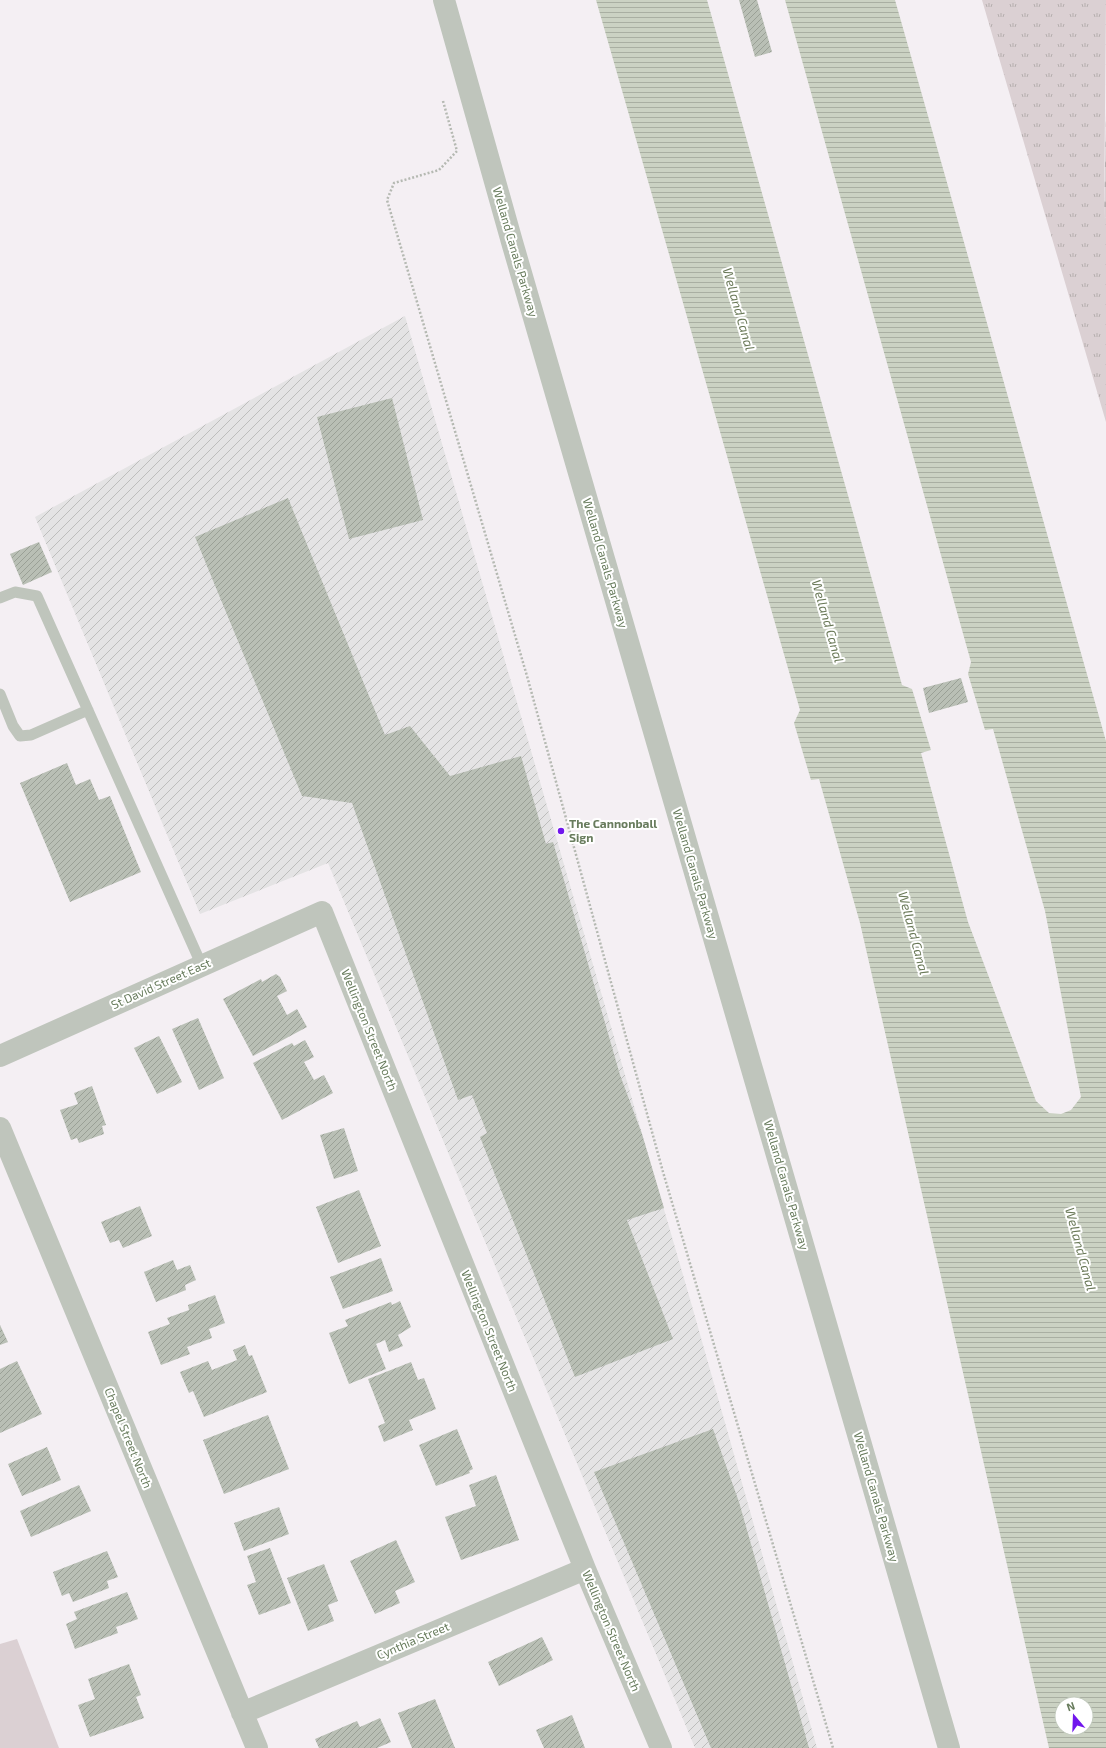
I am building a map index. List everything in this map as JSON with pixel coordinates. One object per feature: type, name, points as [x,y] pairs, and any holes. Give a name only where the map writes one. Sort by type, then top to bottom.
[{"type":"street","name":"Welland Canals Parkway","points":[[444,0],[520,273],[949,1748]]},
{"type":"street","name":"St David Street East","points":[[0,1056],[322,912]]},
{"type":"street","name":"Wellington Street North","points":[[322,912],[585,1569],[661,1748]]},
{"type":"street","name":"Chapel Street North","points":[[0,1128],[257,1748]]},
{"type":"street","name":"Cynthia Street","points":[[242,1713],[585,1569]]},
{"type":"lane","points":[[0,598],[15,592],[37,596],[202,966]]},
{"type":"lane","points":[[0,694],[13,726],[20,736],[31,735],[88,710]]},
{"type":"path","points":[[443,98],[457,151],[439,170],[394,183],[388,200],[527,676],[663,1172],[833,1748]]},
{"type":"shaded area","points":[[405,316],[692,1306],[817,1748],[695,1748],[328,863],[200,914],[35,517]]},
{"type":"green space","points":[[982,0],[1106,0],[1104,219],[1106,217],[1106,422]]},
{"type":"green space","points":[[1106,108],[1106,217],[1104,220]]},
{"type":"green space","points":[[17,1639],[59,1748],[0,1748],[0,1644]]},
{"type":"water","name":"Welland Canal","points":[[596,0],[707,0],[902,685],[912,689],[931,750],[921,753],[968,922],[1036,1101],[1049,1113],[1061,1114],[1071,1110],[1081,1097],[1045,911],[993,729],[985,730],[968,674],[971,662],[785,0],[895,0],[1106,741],[1106,1748],[1049,1748],[860,923],[819,779],[811,780],[794,723],[800,710]]},
{"type":"building","points":[[739,0],[757,0],[772,52],[755,57]]},
{"type":"building","points":[[392,398],[423,520],[349,539],[317,417]]},
{"type":"building","points":[[288,498],[385,735],[410,726],[450,776],[521,756],[546,844],[553,842],[620,1075],[642,1134],[664,1208],[627,1220],[673,1339],[575,1377],[480,1137],[487,1133],[472,1095],[458,1100],[352,803],[302,796],[195,537]]},
{"type":"building","points":[[39,542],[52,572],[23,585],[10,554]]},
{"type":"building","points":[[961,678],[968,702],[929,713],[923,688]]},
{"type":"building","points":[[67,763],[76,785],[90,779],[99,800],[110,796],[141,872],[70,902],[20,783]]},
{"type":"building","points":[[276,974],[280,977],[287,991],[277,996],[287,1015],[297,1009],[307,1027],[253,1056],[223,999],[261,979],[262,982]]},
{"type":"building","points":[[198,1018],[224,1078],[199,1090],[172,1029]]},
{"type":"building","points":[[159,1036],[182,1082],[157,1094],[134,1048]]},
{"type":"building","points":[[305,1040],[314,1057],[304,1062],[314,1080],[324,1075],[333,1093],[282,1120],[253,1063],[292,1043],[294,1046]]},
{"type":"building","points":[[92,1086],[106,1125],[102,1126],[104,1134],[79,1143],[77,1138],[71,1140],[60,1110],[78,1104],[74,1093]]},
{"type":"building","points":[[344,1128],[358,1171],[334,1179],[320,1135]]},
{"type":"building","points":[[359,1190],[381,1246],[338,1263],[316,1207]]},
{"type":"building","points":[[140,1206],[152,1236],[123,1248],[119,1240],[110,1243],[101,1222]]},
{"type":"building","points":[[381,1258],[393,1291],[343,1309],[330,1277]]},
{"type":"building","points":[[173,1260],[177,1270],[190,1265],[196,1280],[185,1285],[186,1290],[156,1302],[144,1272]]},
{"type":"building","points":[[215,1295],[225,1323],[209,1329],[212,1338],[187,1347],[190,1354],[161,1365],[148,1332],[170,1324],[167,1318],[189,1310],[188,1305]]},
{"type":"building","points":[[400,1301],[411,1327],[398,1335],[403,1346],[389,1352],[385,1340],[376,1344],[386,1369],[349,1384],[329,1333],[348,1326],[345,1320],[391,1302],[392,1305]]},
{"type":"building","points":[[0,1325],[8,1342],[0,1345]]},
{"type":"building","points":[[245,1345],[249,1356],[252,1355],[267,1392],[204,1417],[193,1391],[189,1393],[180,1372],[208,1361],[212,1370],[237,1360],[233,1350]]},
{"type":"building","points":[[17,1361],[42,1414],[0,1433],[0,1369]]},
{"type":"building","points":[[411,1362],[418,1380],[424,1378],[436,1409],[409,1420],[413,1430],[384,1442],[378,1426],[385,1423],[368,1379]]},
{"type":"building","points":[[268,1415],[289,1469],[224,1494],[203,1440]]},
{"type":"building","points":[[457,1429],[473,1469],[469,1471],[470,1473],[436,1486],[419,1445]]},
{"type":"building","points":[[713,1429],[739,1502],[809,1748],[711,1748],[594,1472]]},
{"type":"building","points":[[47,1447],[61,1480],[22,1496],[8,1464]]},
{"type":"building","points":[[496,1475],[519,1540],[461,1560],[445,1517],[476,1506],[469,1485]]},
{"type":"building","points":[[79,1485],[91,1511],[31,1537],[20,1511]]},
{"type":"building","points":[[279,1507],[289,1534],[244,1551],[234,1523]]},
{"type":"building","points":[[396,1540],[415,1582],[395,1591],[400,1603],[375,1614],[350,1561]]},
{"type":"building","points":[[270,1548],[291,1603],[259,1615],[247,1585],[256,1582],[247,1556]]},
{"type":"building","points":[[107,1551],[118,1577],[107,1581],[109,1588],[73,1602],[69,1593],[62,1596],[53,1572]]},
{"type":"building","points":[[324,1564],[338,1601],[328,1605],[334,1621],[308,1631],[287,1578]]},
{"type":"building","points":[[127,1592],[138,1619],[116,1627],[118,1633],[75,1649],[66,1624],[77,1619],[74,1612]]},
{"type":"building","points":[[542,1637],[553,1660],[499,1686],[488,1662]]},
{"type":"building","points":[[129,1664],[141,1695],[136,1697],[144,1718],[90,1737],[78,1705],[95,1699],[88,1679]]},
{"type":"building","points":[[435,1699],[455,1748],[412,1748],[398,1713]]},
{"type":"building","points":[[572,1715],[585,1748],[544,1748],[536,1730]]},
{"type":"building","points":[[380,1718],[391,1742],[377,1748],[319,1748],[315,1739],[357,1721],[360,1727]]},
{"type":"place","name":"The Cannonball Sign","points":[[561,831]]}]
